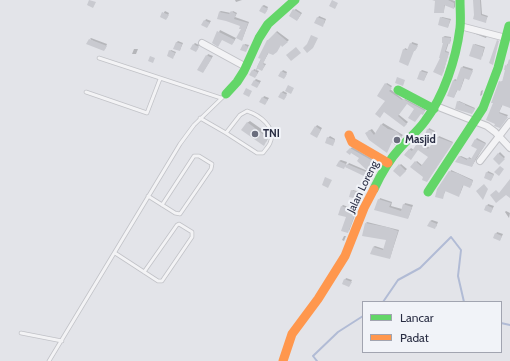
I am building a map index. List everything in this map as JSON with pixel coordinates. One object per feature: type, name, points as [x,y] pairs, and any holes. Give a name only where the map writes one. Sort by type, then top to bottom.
[{"type":"street","points":[[224,96],[237,82],[264,30],[295,0]]},
{"type":"street","name":"Jalan Loreng","points":[[283,361],[292,334],[318,299],[345,256],[367,203],[388,163],[424,123],[435,107],[453,61],[460,26],[460,0]]},
{"type":"street","points":[[460,26],[506,38]]},
{"type":"street","points":[[428,192],[483,108],[498,68],[509,26]]},
{"type":"street","points":[[202,44],[246,67]]},
{"type":"street","points":[[398,90],[435,107],[487,126],[510,148]]},
{"type":"street","points":[[480,161],[510,122]]},
{"type":"street","points":[[349,135],[352,142],[388,163]]},
{"type":"lane","points":[[99,58],[160,79],[224,96]]},
{"type":"lane","points":[[86,92],[147,113],[160,79]]},
{"type":"lane","points":[[49,361],[180,144],[200,118],[224,96]]},
{"type":"lane","points":[[200,118],[260,154],[263,153],[272,139],[268,124],[256,115],[247,112],[240,114],[226,133]]},
{"type":"lane","points":[[148,196],[162,205],[178,214],[181,213],[211,169],[212,164],[199,156],[194,156],[162,205]]},
{"type":"lane","points":[[115,253],[144,272],[158,281],[163,280],[192,237],[192,232],[179,224],[177,225],[144,272]]},
{"type":"lane","points":[[21,333],[62,341]]},
{"type":"building","points":[[89,0],[96,2],[93,8],[87,5]]},
{"type":"building","points":[[332,0],[338,3],[335,9],[329,6]]},
{"type":"building","points":[[432,0],[448,0],[454,3],[454,9],[444,5],[444,13],[434,13],[435,1]]},
{"type":"building","points":[[473,0],[480,0],[481,15],[487,17],[486,23],[473,19]]},
{"type":"building","points":[[262,6],[268,9],[265,14],[259,11]]},
{"type":"building","points":[[293,9],[301,14],[297,21],[289,16]]},
{"type":"building","points":[[231,11],[236,14],[234,19],[248,23],[242,41],[236,38],[241,29],[239,29],[240,26],[217,19],[219,12],[229,14]]},
{"type":"building","points":[[162,12],[169,15],[166,20],[160,17]]},
{"type":"building","points":[[317,17],[325,20],[323,27],[314,23]]},
{"type":"building","points":[[440,17],[450,20],[448,28],[438,25]]},
{"type":"building","points":[[204,20],[210,23],[207,28],[201,25]]},
{"type":"building","points":[[217,31],[235,40],[232,45],[222,40],[218,47],[212,43]]},
{"type":"building","points":[[276,32],[288,42],[282,47],[281,45],[277,52],[273,55],[268,53],[263,64],[265,65],[262,71],[258,69],[255,71],[261,59],[258,58],[267,40]]},
{"type":"building","points":[[311,35],[318,38],[313,48],[307,53],[303,48],[307,44]]},
{"type":"building","points":[[442,37],[451,38],[450,44],[448,43],[445,52],[449,53],[442,76],[433,72],[440,58],[443,43]]},
{"type":"building","points":[[89,39],[107,46],[104,51],[86,44]]},
{"type":"building","points":[[497,40],[499,41],[493,65],[489,63]]},
{"type":"building","points":[[176,42],[182,44],[180,51],[173,49]]},
{"type":"building","points":[[410,43],[418,46],[414,51],[408,66],[399,62],[403,49],[407,50]]},
{"type":"building","points":[[193,44],[199,47],[196,52],[190,49]]},
{"type":"building","points":[[243,44],[248,47],[246,52],[240,50]]},
{"type":"building","points":[[473,44],[484,48],[481,60],[469,56]]},
{"type":"building","points":[[296,47],[301,53],[291,61],[286,55]]},
{"type":"building","points":[[169,50],[175,53],[173,59],[167,56]]},
{"type":"building","points":[[206,55],[212,58],[203,73],[197,70]]},
{"type":"building","points":[[150,56],[155,58],[153,63],[148,61]]},
{"type":"building","points":[[509,59],[510,108],[502,105],[499,113],[508,117],[500,128],[494,126],[495,124],[486,120],[493,103],[491,103],[499,81],[502,82],[505,65],[507,66]]},
{"type":"building","points":[[461,67],[473,71],[469,80],[464,78],[460,91],[457,90],[454,98],[447,96],[453,80],[456,81]]},
{"type":"building","points":[[252,70],[258,73],[255,78],[249,75]]},
{"type":"building","points":[[281,71],[287,74],[284,79],[278,76]]},
{"type":"building","points":[[420,71],[427,73],[424,81],[417,79]]},
{"type":"building","points":[[397,77],[405,80],[403,86],[395,83]]},
{"type":"building","points":[[254,80],[260,83],[257,88],[251,85]]},
{"type":"building","points":[[385,83],[392,88],[389,91],[402,100],[403,99],[425,111],[423,115],[421,114],[415,122],[408,118],[414,109],[407,104],[398,116],[407,124],[404,127],[384,112],[380,118],[375,114],[385,101],[377,96]]},
{"type":"building","points":[[288,85],[294,88],[291,94],[285,91]]},
{"type":"building","points":[[246,88],[252,91],[249,97],[243,94]]},
{"type":"building","points":[[281,92],[287,95],[284,100],[278,97]]},
{"type":"building","points":[[262,97],[268,100],[265,105],[259,102]]},
{"type":"building","points":[[457,101],[475,109],[472,114],[455,109]]},
{"type":"building","name":"TNI","points":[[247,122],[268,138],[264,146],[241,130]]},
{"type":"building","points":[[381,124],[388,129],[396,131],[402,137],[395,145],[392,142],[387,153],[369,140],[365,133],[370,130],[374,135]]},
{"type":"building","points":[[315,126],[321,130],[317,138],[310,134]]},
{"type":"building","points":[[427,129],[435,132],[432,138],[425,135]]},
{"type":"building","points":[[327,137],[335,140],[333,146],[325,143]]},
{"type":"building","points":[[437,137],[453,143],[427,182],[422,180],[423,177],[410,167],[415,161],[421,166],[428,157],[418,150],[411,160],[404,155],[409,149],[412,151],[418,142],[428,149]]},
{"type":"building","points":[[475,139],[486,144],[476,158],[472,167],[455,162],[459,156],[467,160],[467,158],[471,159],[477,149],[471,146]]},
{"type":"building","points":[[350,148],[378,164],[370,183],[364,180],[366,177],[345,167],[347,164],[371,174],[357,161],[359,158],[346,152]]},
{"type":"building","points":[[498,153],[505,159],[499,165],[493,159]]},
{"type":"building","points":[[339,161],[346,164],[344,169],[336,166]]},
{"type":"building","points":[[399,164],[406,171],[400,177],[393,171]]},
{"type":"building","points":[[500,166],[504,169],[499,176],[494,172]]},
{"type":"building","points":[[449,171],[457,173],[473,181],[470,188],[463,185],[459,197],[445,191],[443,199],[435,197],[437,189]]},
{"type":"building","points":[[486,172],[494,175],[491,181],[484,178]]},
{"type":"building","points":[[325,177],[332,180],[328,188],[322,185]]},
{"type":"building","points":[[510,179],[510,198],[506,195],[496,203],[490,195],[496,190],[499,193]]},
{"type":"building","points":[[484,184],[488,189],[483,200],[476,191]]},
{"type":"building","points":[[351,190],[360,193],[358,199],[349,197]]},
{"type":"building","points":[[378,199],[391,203],[389,207],[401,211],[403,204],[412,207],[408,219],[374,210]]},
{"type":"building","points":[[486,205],[493,208],[491,213],[484,210]]},
{"type":"building","points":[[341,206],[356,211],[348,233],[341,231],[346,217],[338,215]]},
{"type":"building","points":[[430,221],[437,224],[435,229],[427,226]]},
{"type":"building","points":[[365,223],[387,227],[398,231],[390,259],[370,254],[373,247],[383,250],[386,240],[362,236]]},
{"type":"building","points":[[495,233],[502,236],[500,241],[493,238]]},
{"type":"building","points":[[344,279],[352,282],[349,287],[342,284]]},
{"type":"waterway","points":[[384,301],[398,280],[420,268],[451,237],[461,250],[458,276],[464,301]]},
{"type":"waterway","points":[[317,361],[313,356],[338,332],[362,317]]},
{"type":"waterway","points":[[502,323],[510,325]]},
{"type":"traffic: fast","points":[[226,94],[237,82],[244,71],[259,38],[268,24],[295,0]]},
{"type":"traffic: fast","points":[[374,189],[392,157],[425,121],[438,100],[448,77],[456,52],[460,25],[460,0]]},
{"type":"traffic: fast","points":[[428,192],[483,108],[498,68],[509,26]]},
{"type":"traffic: fast","points":[[398,90],[434,109]]},
{"type":"traffic: slow","points":[[349,135],[352,142],[388,163]]},
{"type":"traffic: slow","points":[[283,361],[292,334],[318,299],[345,256],[364,208],[374,189]]},
{"type":"place","name":"TNI","points":[[255,134]]},
{"type":"place","name":"Masjid","points":[[397,140]]}]
